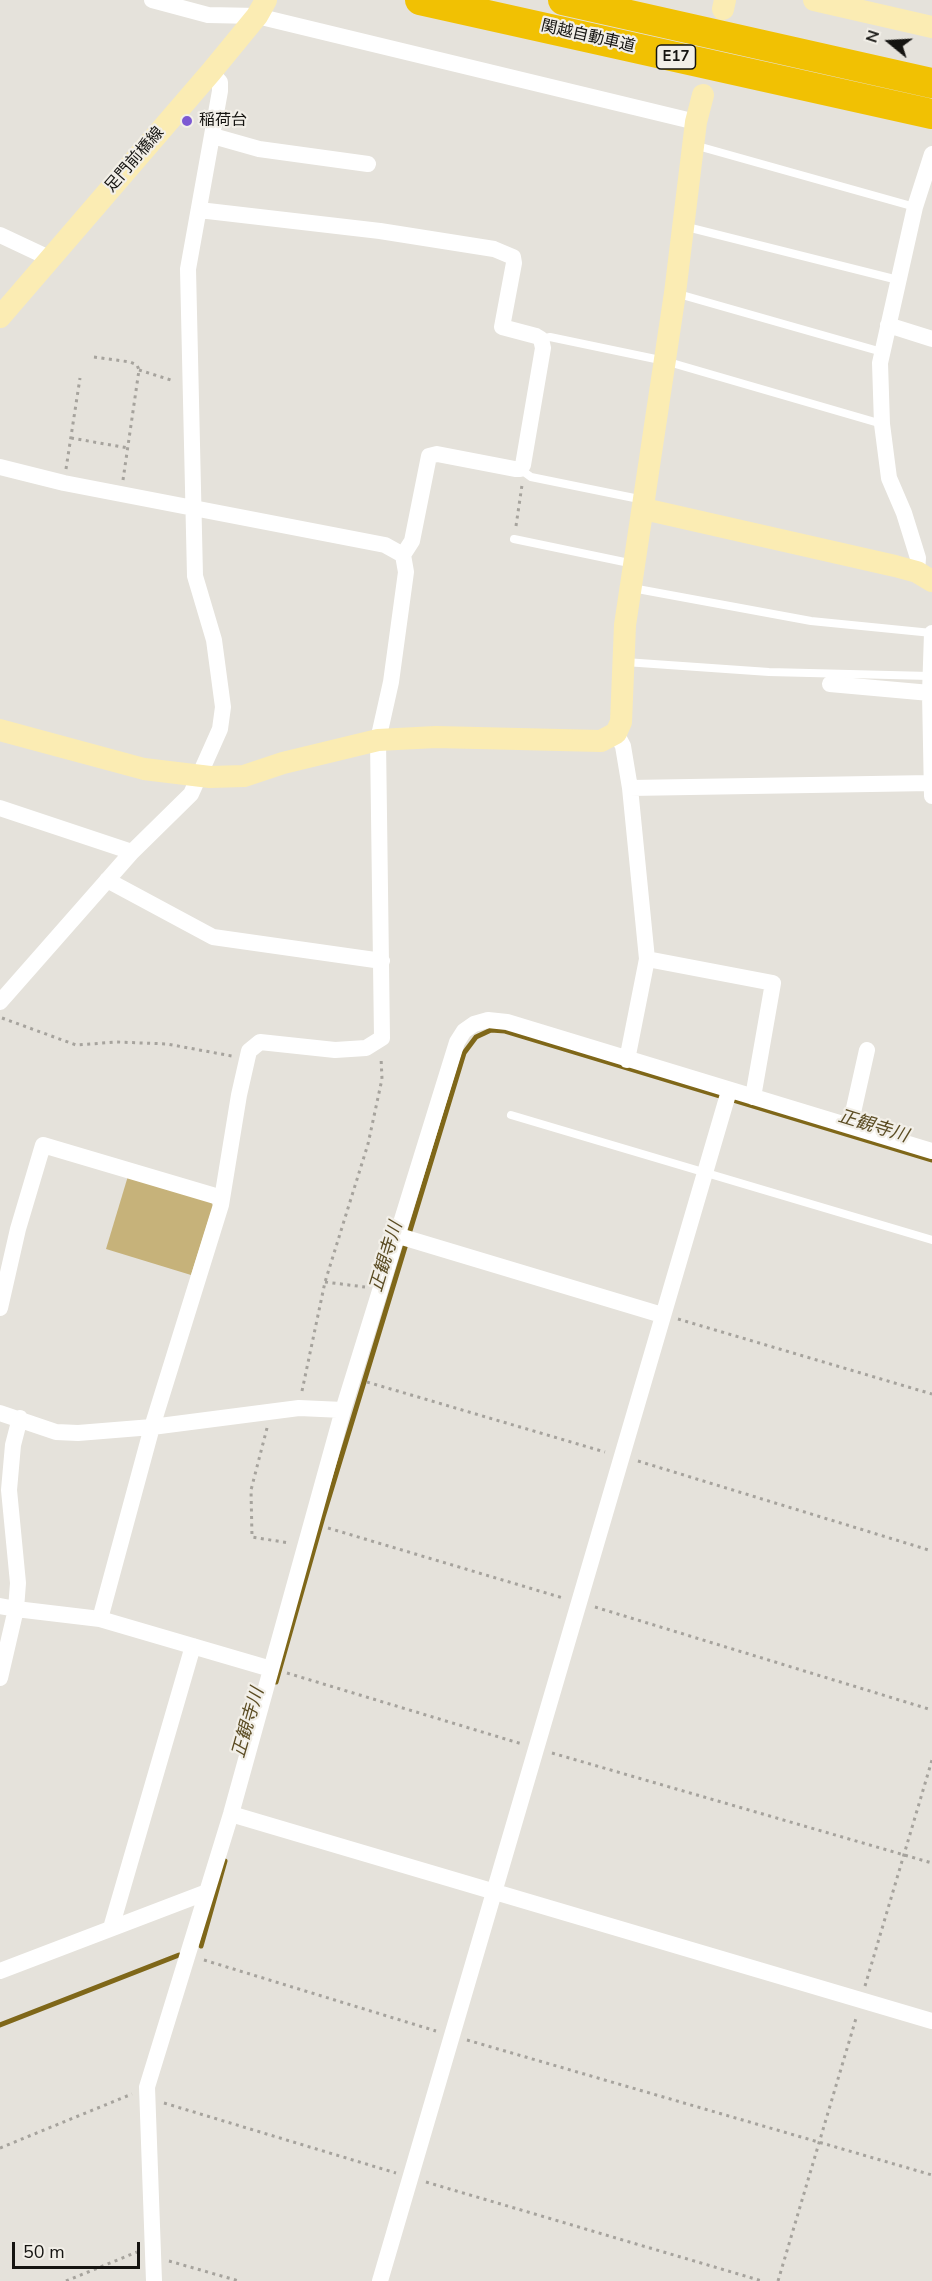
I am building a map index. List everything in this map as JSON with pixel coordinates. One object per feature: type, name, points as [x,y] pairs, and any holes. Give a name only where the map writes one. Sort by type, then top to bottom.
[{"type":"highway","name":"関越自動車道","points":[[420,0],[932,114]]},
{"type":"highway","name":"関越自動車道","points":[[563,0],[932,82]]},
{"type":"street","points":[[152,0],[208,15],[261,8],[696,122]]},
{"type":"street","points":[[814,0],[932,27]]},
{"type":"street","name":"足門前橋線","points":[[0,317],[211,72],[261,8]]},
{"type":"street","points":[[0,1002],[132,852],[191,794],[220,729],[223,707],[213,640],[195,576],[188,269],[220,91],[220,82],[211,72]]},
{"type":"street","points":[[0,730],[144,769],[199,776],[244,776],[283,763],[378,740],[436,737],[602,741],[616,733],[621,722],[622,662],[635,564],[675,293],[696,122],[703,95]]},
{"type":"street","points":[[213,136],[259,149],[368,164]]},
{"type":"street","points":[[924,577],[904,513],[890,478],[882,424],[882,352],[915,207],[929,175],[932,154]]},
{"type":"street","points":[[100,1619],[152,1427],[222,1198],[238,1095],[247,1058],[254,1044],[260,1042],[335,1050],[366,1048],[382,1038],[378,740],[390,682],[406,572],[403,555],[412,541],[429,456],[437,454],[520,469],[543,348],[541,339],[502,327],[514,263],[509,254],[380,231],[199,210]]},
{"type":"street","points":[[0,235],[49,258]]},
{"type":"street","points":[[888,325],[932,339]]},
{"type":"street","points":[[0,467],[64,483],[385,545],[403,555]]},
{"type":"street","points":[[645,504],[924,577]]},
{"type":"street","points":[[630,788],[931,789],[932,633]]},
{"type":"street","points":[[830,684],[930,685]]},
{"type":"street","points":[[616,733],[623,746],[630,788],[648,959],[627,1060]]},
{"type":"street","points":[[0,808],[132,852]]},
{"type":"street","points":[[108,880],[213,937],[382,961]]},
{"type":"street","points":[[648,959],[773,983],[753,1097]]},
{"type":"street","points":[[154,2281],[148,2093],[231,1814],[343,1410],[399,1236],[457,1042],[464,1030],[488,1020],[507,1022],[932,1151]]},
{"type":"street","points":[[850,1126],[867,1050]]},
{"type":"street","points":[[380,2281],[729,1091]]},
{"type":"street","points":[[0,1308],[18,1229],[43,1145],[222,1198]]},
{"type":"street","points":[[399,1236],[662,1315]]},
{"type":"street","points":[[0,1413],[56,1432],[152,1427],[299,1408],[343,1410]]},
{"type":"street","points":[[0,1678],[8,1607],[18,1583],[9,1490],[13,1445],[20,1418]]},
{"type":"street","points":[[8,1607],[100,1619],[271,1669]]},
{"type":"street","points":[[111,1928],[193,1646]]},
{"type":"street","points":[[231,1814],[932,2021]]},
{"type":"street","points":[[0,1971],[207,1892]]},
{"type":"lane","points":[[693,145],[915,207]]},
{"type":"lane","points":[[683,226],[898,280]]},
{"type":"lane","points":[[675,293],[882,352]]},
{"type":"lane","points":[[541,339],[550,337],[665,361],[882,424]]},
{"type":"lane","points":[[520,469],[531,477],[645,504]]},
{"type":"lane","points":[[514,539],[635,564]]},
{"type":"lane","points":[[632,588],[811,621],[932,633]]},
{"type":"lane","points":[[622,662],[930,685]]},
{"type":"lane","points":[[511,1115],[932,1240]]},
{"type":"path","points":[[94,357],[130,362],[137,365],[139,370],[122,494]]},
{"type":"path","points":[[139,370],[165,379],[190,382]]},
{"type":"path","points":[[64,483],[80,378]]},
{"type":"path","points":[[71,438],[128,448]]},
{"type":"path","points":[[514,539],[523,478],[520,469]]},
{"type":"path","points":[[0,1017],[76,1045],[117,1042],[167,1044],[247,1058]]},
{"type":"path","points":[[299,1408],[325,1282],[368,1144],[382,1080],[382,1038]]},
{"type":"path","points":[[325,1282],[381,1289]]},
{"type":"path","points":[[662,1315],[932,1394]]},
{"type":"path","points":[[354,1378],[621,1456],[932,1551]]},
{"type":"path","points":[[269,1411],[266,1441],[251,1490],[252,1537],[306,1545]]},
{"type":"path","points":[[312,1524],[932,1710]]},
{"type":"path","points":[[271,1669],[932,1863]]},
{"type":"path","points":[[778,2281],[932,1760]]},
{"type":"path","points":[[188,1955],[452,2035],[932,2175]]},
{"type":"path","points":[[0,2148],[148,2093],[410,2178],[762,2281]]},
{"type":"path","points":[[66,2281],[152,2252],[239,2281]]},
{"type":"shaded area","points":[[128,1176],[210,1199],[213,1206],[191,1275],[106,1249]]},
{"type":"waterway","name":"正観寺川","points":[[276,1682],[323,1517],[464,1053],[476,1037],[491,1030],[505,1031],[932,1160]]},
{"type":"waterway","name":"正観寺川","points":[[201,1946],[225,1861]]},
{"type":"waterway","name":"正観寺川","points":[[0,2025],[179,1955]]},
{"type":"place","name":"稲荷台","points":[[187,121]]}]
